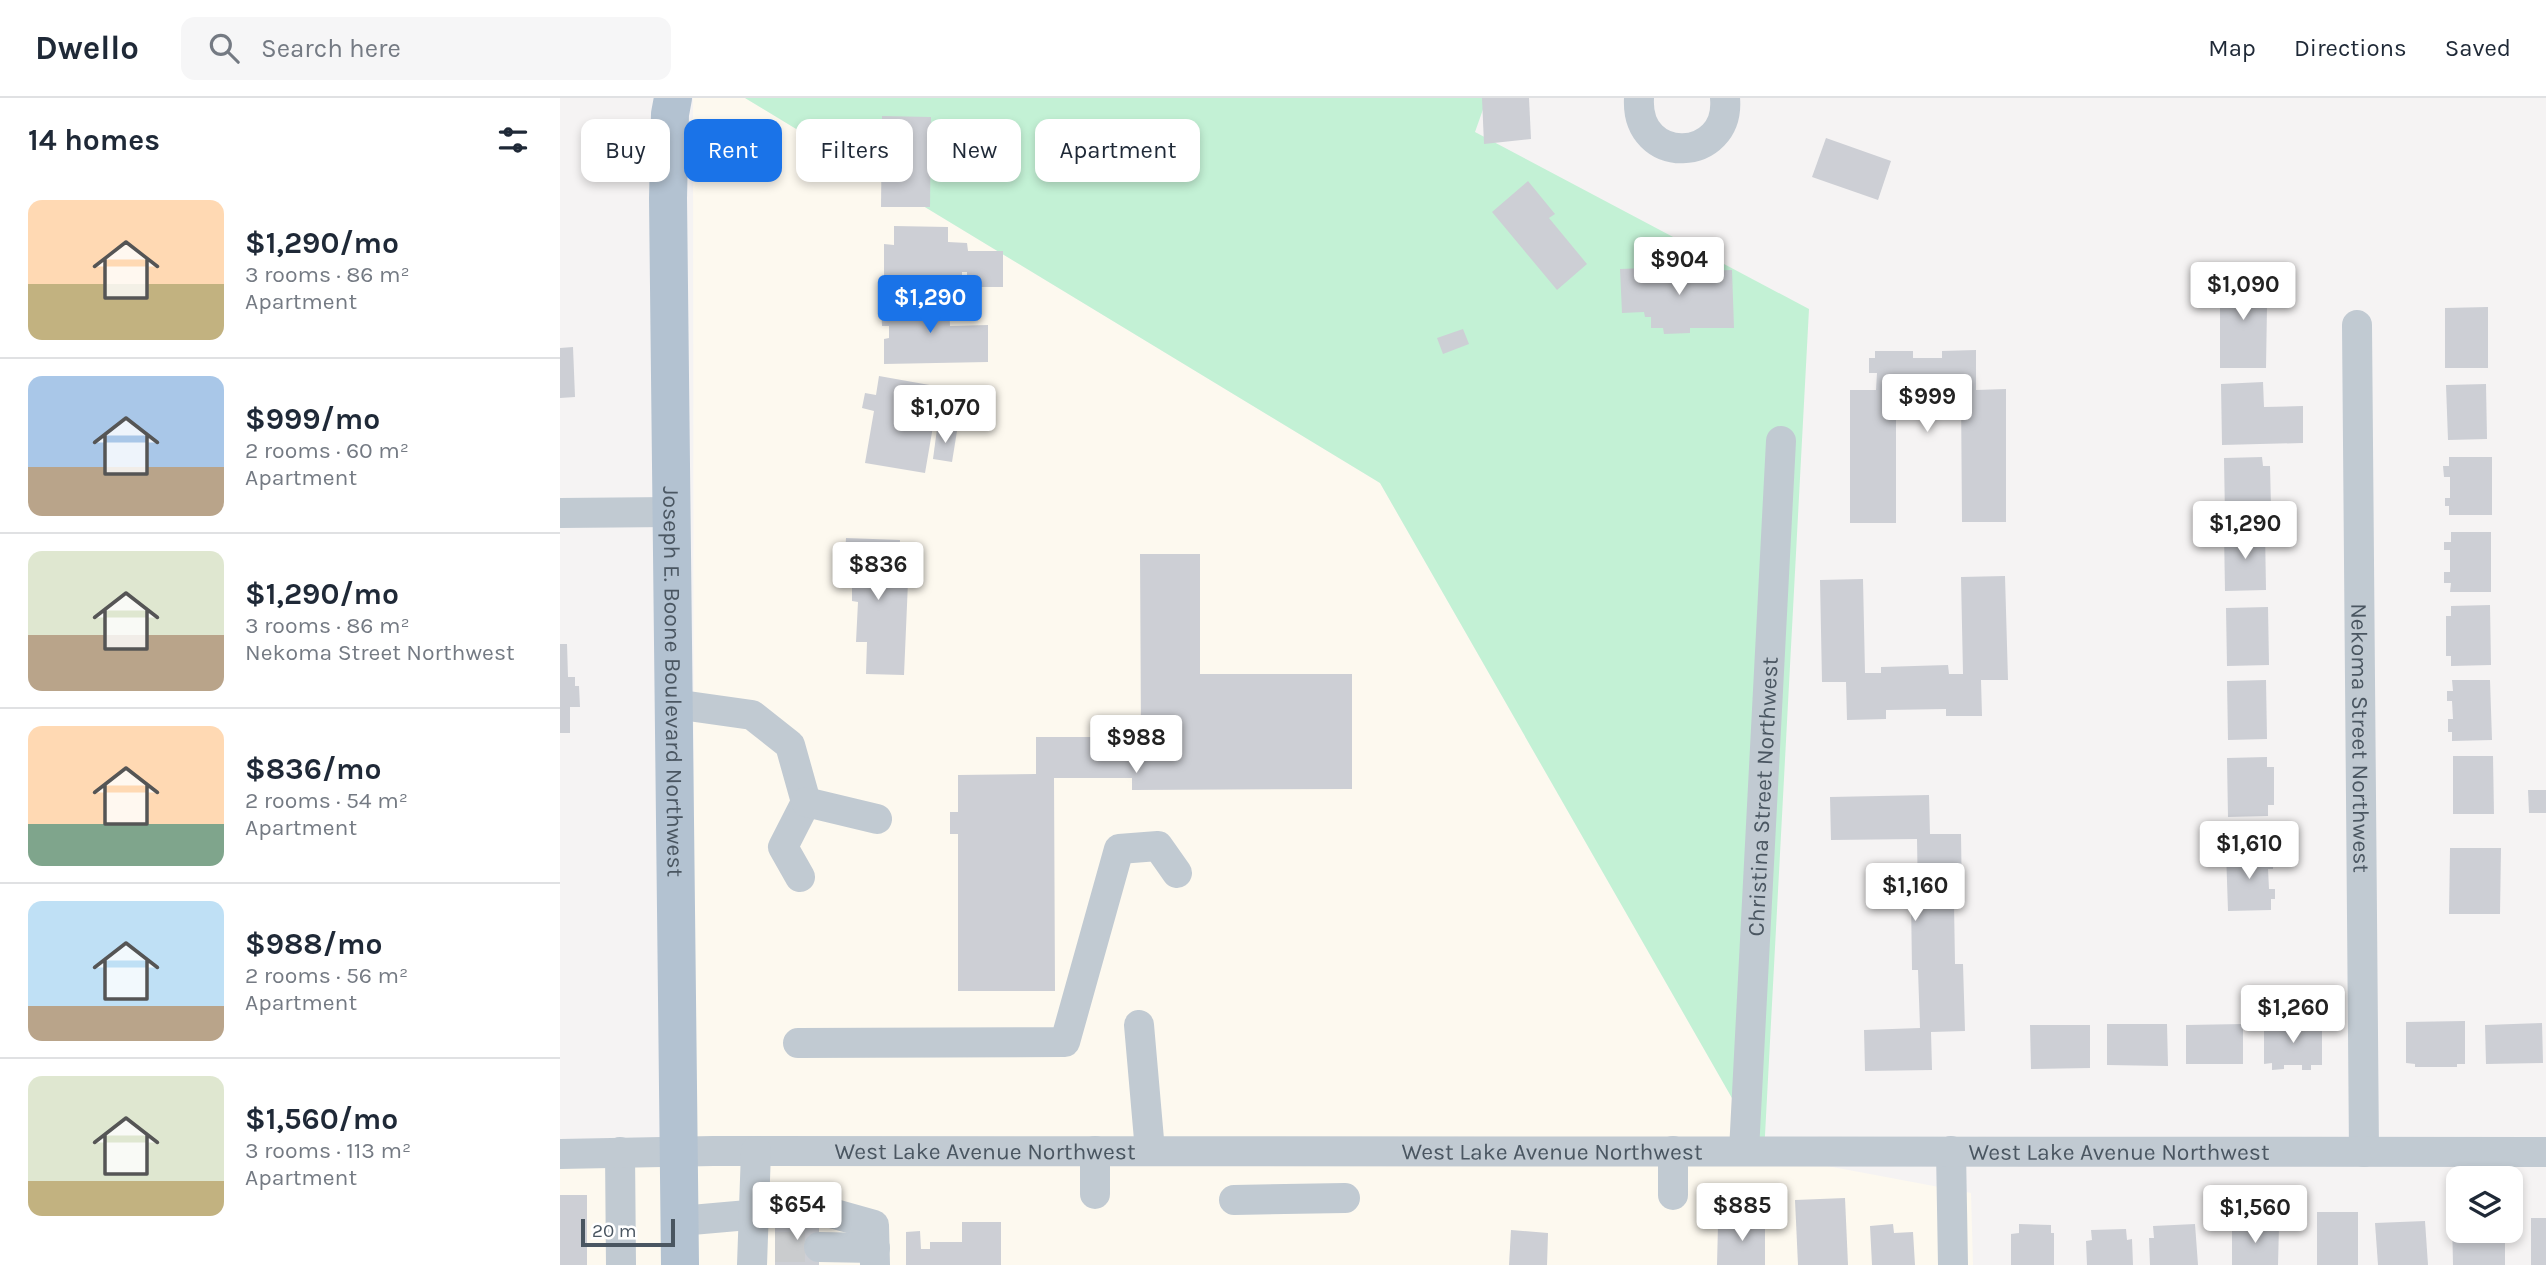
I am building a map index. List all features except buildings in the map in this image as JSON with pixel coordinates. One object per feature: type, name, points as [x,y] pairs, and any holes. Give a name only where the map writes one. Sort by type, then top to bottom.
[{"type":"main road","name":"Joseph E. Boone Boulevard Northwest","points":[[673,98],[670,114],[668,198],[680,1265]]},
{"type":"street","points":[[1639,98],[1638,110],[1649,134],[1672,148],[1686,149],[1699,146],[1711,138],[1724,115],[1724,98]]},
{"type":"street","name":"Nekoma Street Northwest","points":[[2357,325],[2364,1152]]},
{"type":"street","name":"Christina Street Northwest","points":[[1744,1151],[1781,441]]},
{"type":"street","points":[[560,513],[672,512]]},
{"type":"street","points":[[674,704],[752,715],[790,745],[806,802],[783,847],[800,877]]},
{"type":"street","points":[[806,802],[877,819]]},
{"type":"street","points":[[798,1043],[1065,1042],[1119,849],[1158,846],[1177,873]]},
{"type":"street","points":[[1139,1025],[1150,1151]]},
{"type":"street","name":"West Lake Avenue Northwest","points":[[560,1154],[679,1151],[2546,1152]]},
{"type":"street","points":[[756,1151],[754,1214],[760,1253]]},
{"type":"street","points":[[1095,1151],[1095,1194]]},
{"type":"street","points":[[1234,1200],[1338,1198],[1335,1151]]},
{"type":"street","points":[[1673,1151],[1673,1195]]},
{"type":"street","points":[[1951,1151],[1953,1265]]},
{"type":"street","points":[[620,1152],[621,1265]]},
{"type":"street","points":[[680,1221],[817,1209],[874,1225],[875,1257],[819,1247]]},
{"type":"street","points":[[667,1265],[680,1265]]},
{"type":"shaded area","points":[[693,98],[745,98],[780,119],[693,119]]},
{"type":"shaded area","points":[[782,120],[796,129],[796,182],[884,182],[1380,483],[1764,1154],[1971,1193],[1973,1265],[560,1265],[560,1160],[694,1142],[693,182],[782,182]]},
{"type":"green space","points":[[745,98],[1487,98],[1475,132],[1809,309],[1764,1154],[1380,483],[884,182],[913,182],[913,119],[796,119],[796,129]]},
{"type":"tunnel","points":[[775,1247],[819,1247]]}]
